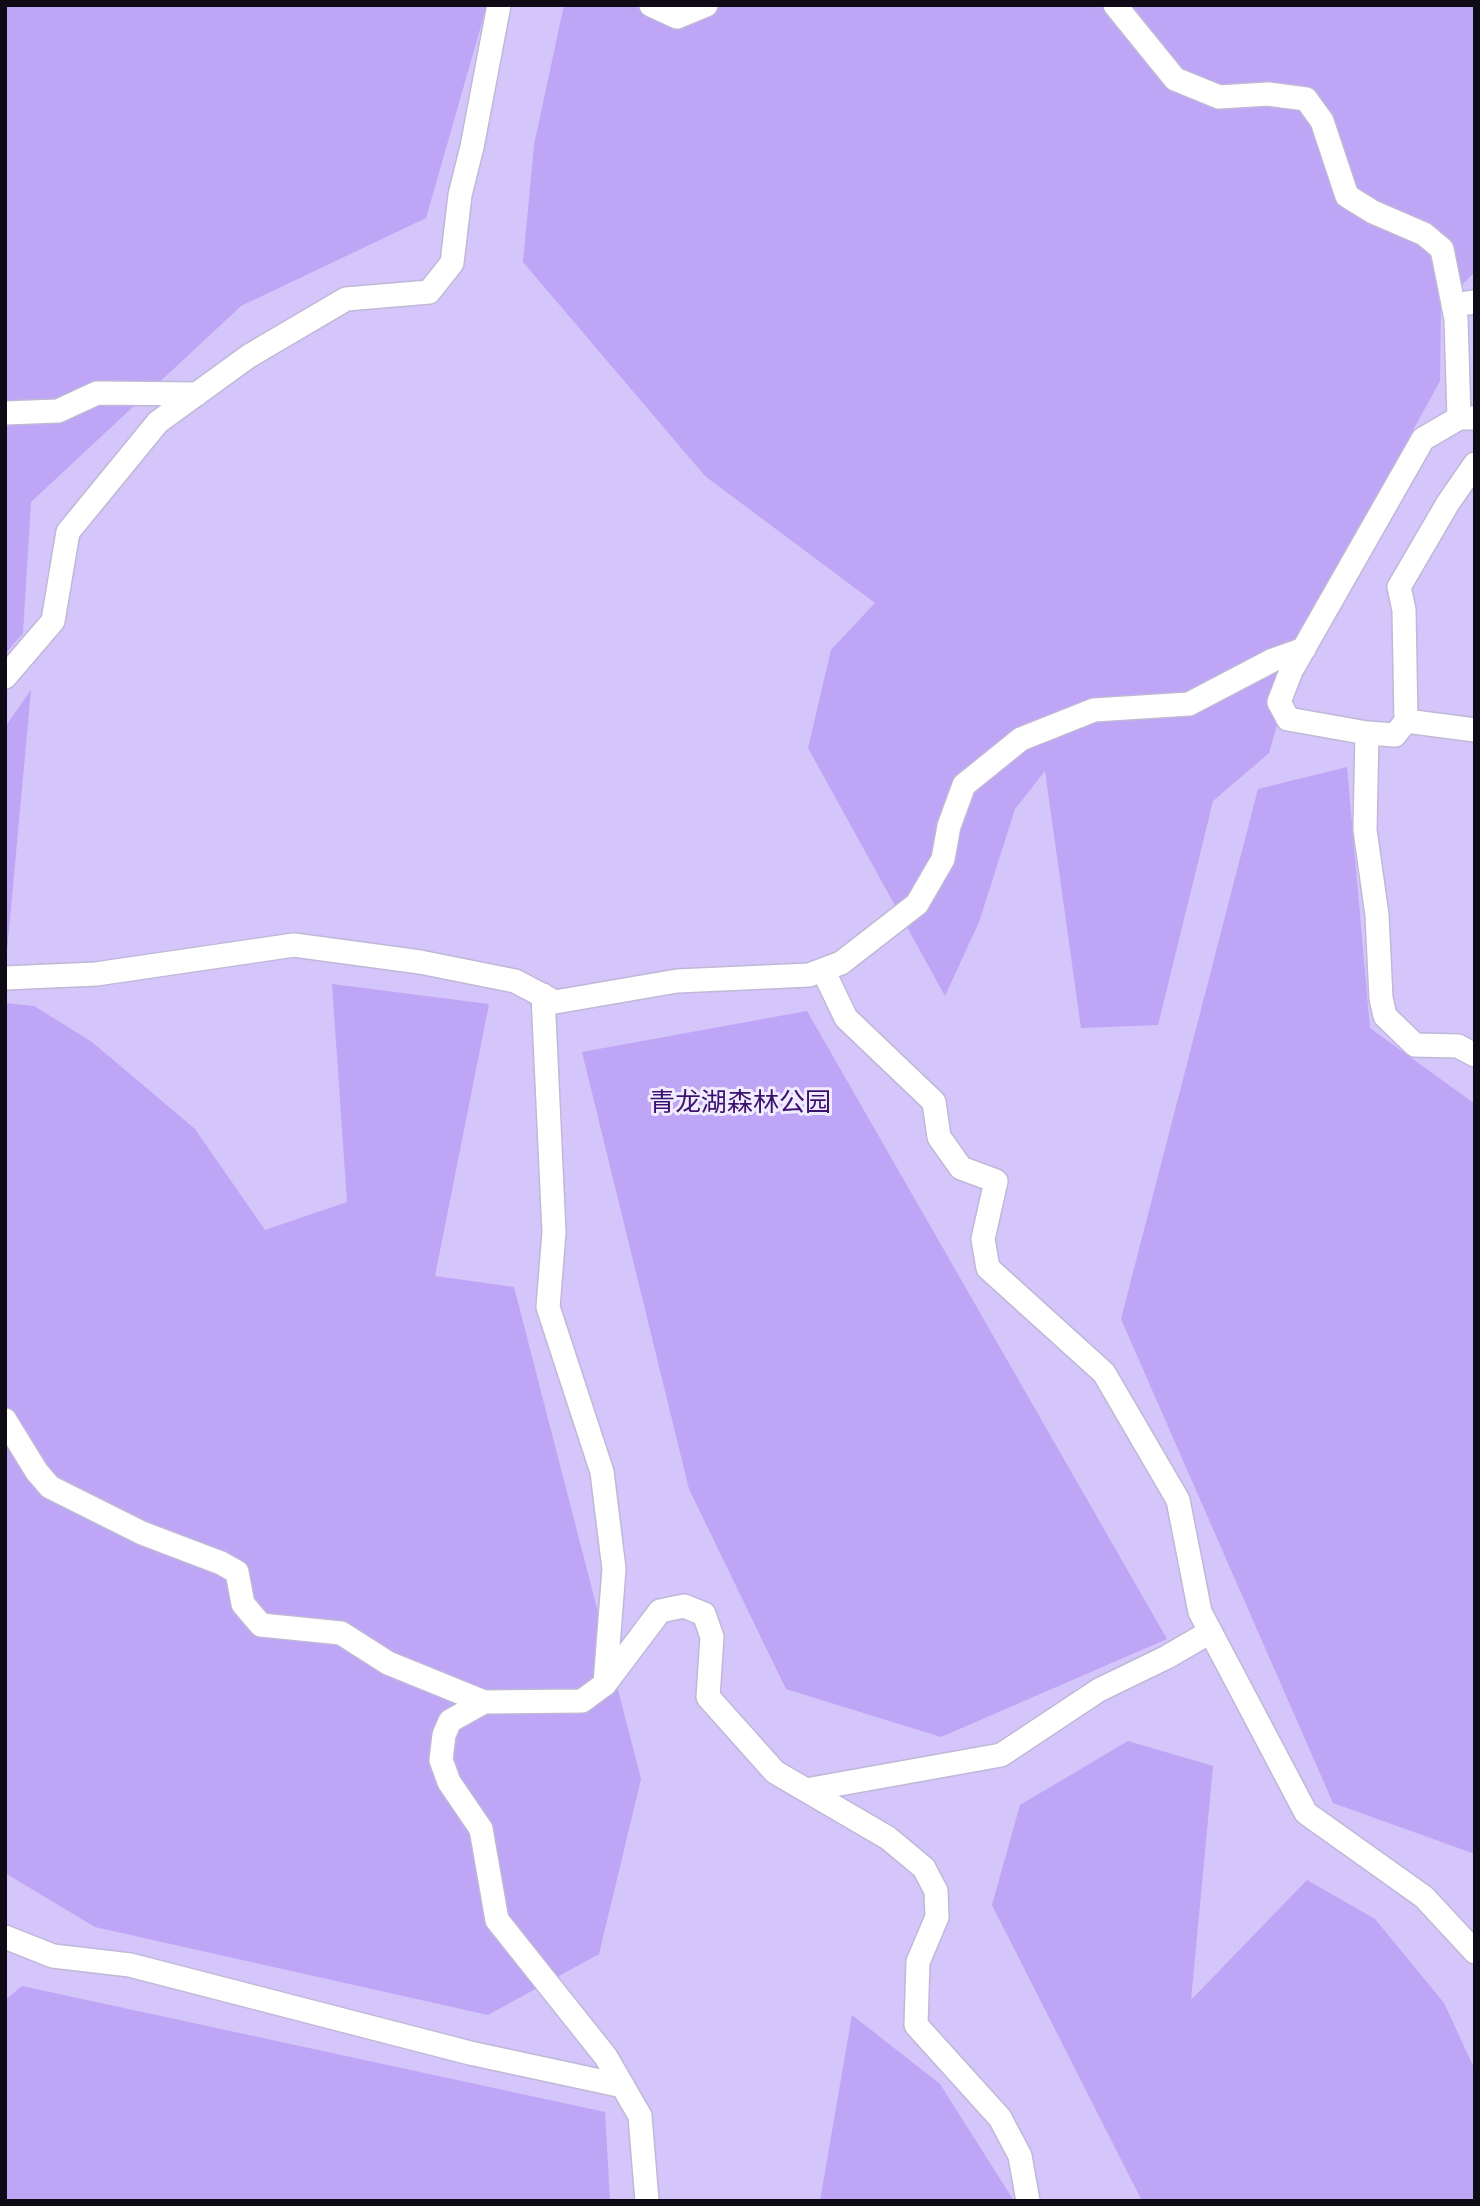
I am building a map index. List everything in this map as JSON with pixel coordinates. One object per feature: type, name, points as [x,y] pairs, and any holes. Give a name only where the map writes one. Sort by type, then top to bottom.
[{"type":"lane","points":[[5,677],[53,621],[68,532],[158,422],[249,356],[346,299],[429,292],[452,263],[460,195],[472,147],[499,5]]},
{"type":"lane","points":[[651,5],[677,17],[706,5]]},
{"type":"lane","points":[[1115,5],[1175,79],[1219,97],[1268,94],[1306,99],[1322,121],[1347,196],[1373,212],[1424,234],[1442,249],[1464,303],[1456,318],[1467,418],[1423,439],[1292,671],[1279,702],[1288,719],[1367,733],[1395,735],[1406,721],[1404,610],[1399,587],[1448,503],[1475,464]]},
{"type":"lane","points":[[5,413],[58,411],[97,393],[197,394]]},
{"type":"lane","points":[[5,978],[96,974],[294,945],[420,962],[515,981],[555,1002],[677,981],[809,975],[841,963],[917,904],[943,859],[949,826],[964,785],[1021,739],[1094,710],[1189,704],[1273,660],[1304,649]]},
{"type":"lane","points":[[1406,721],[1475,730]]},
{"type":"lane","points":[[1367,733],[1366,830],[1377,915],[1381,998],[1385,1016],[1415,1045],[1458,1046],[1475,1055]]},
{"type":"lane","points":[[823,970],[846,1018],[934,1102],[939,1137],[961,1168],[996,1181],[983,1239],[989,1268],[1104,1373],[1178,1500],[1200,1612],[1306,1813],[1424,1897],[1475,1952]]},
{"type":"lane","points":[[542,995],[554,1232],[548,1307],[602,1472],[614,1569],[605,1684]]},
{"type":"lane","points":[[5,1420],[50,1488],[142,1532],[237,1572],[243,1604],[261,1625],[341,1633],[388,1663],[484,1702],[582,1701],[605,1684],[660,1611],[684,1606],[704,1614],[712,1637],[708,1697],[775,1772],[888,1838],[924,1868],[936,1891],[937,1917],[918,1962],[916,2025],[1000,2118],[1020,2156],[1028,2201]]},
{"type":"lane","points":[[806,1790],[1001,1755],[1099,1690],[1167,1657],[1210,1632]]},
{"type":"lane","points":[[484,1702],[450,1721],[444,1735],[441,1760],[449,1782],[481,1829],[497,1920],[606,2057],[640,2116],[647,2201]]},
{"type":"lane","points":[[6,1938],[53,1956],[130,1965],[470,2053],[623,2086]]},
{"type":"green space","name":"青龙湖森林公园","points":[[5,5],[1475,5],[1475,2201],[5,2201]]},
{"type":"green space","points":[[5,5],[487,5],[426,218],[241,306],[31,502],[23,633],[5,654]]},
{"type":"green space","points":[[564,5],[1475,5],[1475,272],[1441,305],[1440,381],[1305,627],[1269,753],[1213,801],[1158,1025],[1081,1028],[1045,771],[1015,809],[979,922],[945,996],[808,748],[831,650],[875,603],[705,476],[523,262],[534,145]]},
{"type":"green space","points":[[31,690],[6,962],[5,962],[5,727]]},
{"type":"green space","points":[[1347,767],[1370,1028],[1475,1104],[1475,1854],[1333,1803],[1121,1319],[1258,789]]},
{"type":"green space","points":[[332,984],[489,1004],[435,1276],[514,1287],[641,1779],[599,1954],[488,2015],[95,1927],[5,1873],[5,1003],[34,1006],[92,1042],[195,1129],[265,1230],[347,1202]]},
{"type":"green space","points":[[807,1011],[1167,1639],[941,1737],[786,1689],[689,1489],[582,1052]]},
{"type":"green space","points":[[1128,1741],[1213,1766],[1191,2000],[1307,1880],[1375,1919],[1444,2003],[1475,2070],[1475,2201],[1142,2201],[992,1905],[1020,1805]]},
{"type":"green space","points":[[22,1986],[605,2112],[610,2201],[5,2201],[5,2000]]},
{"type":"green space","points":[[852,2015],[940,2084],[1014,2201],[820,2201]]}]
